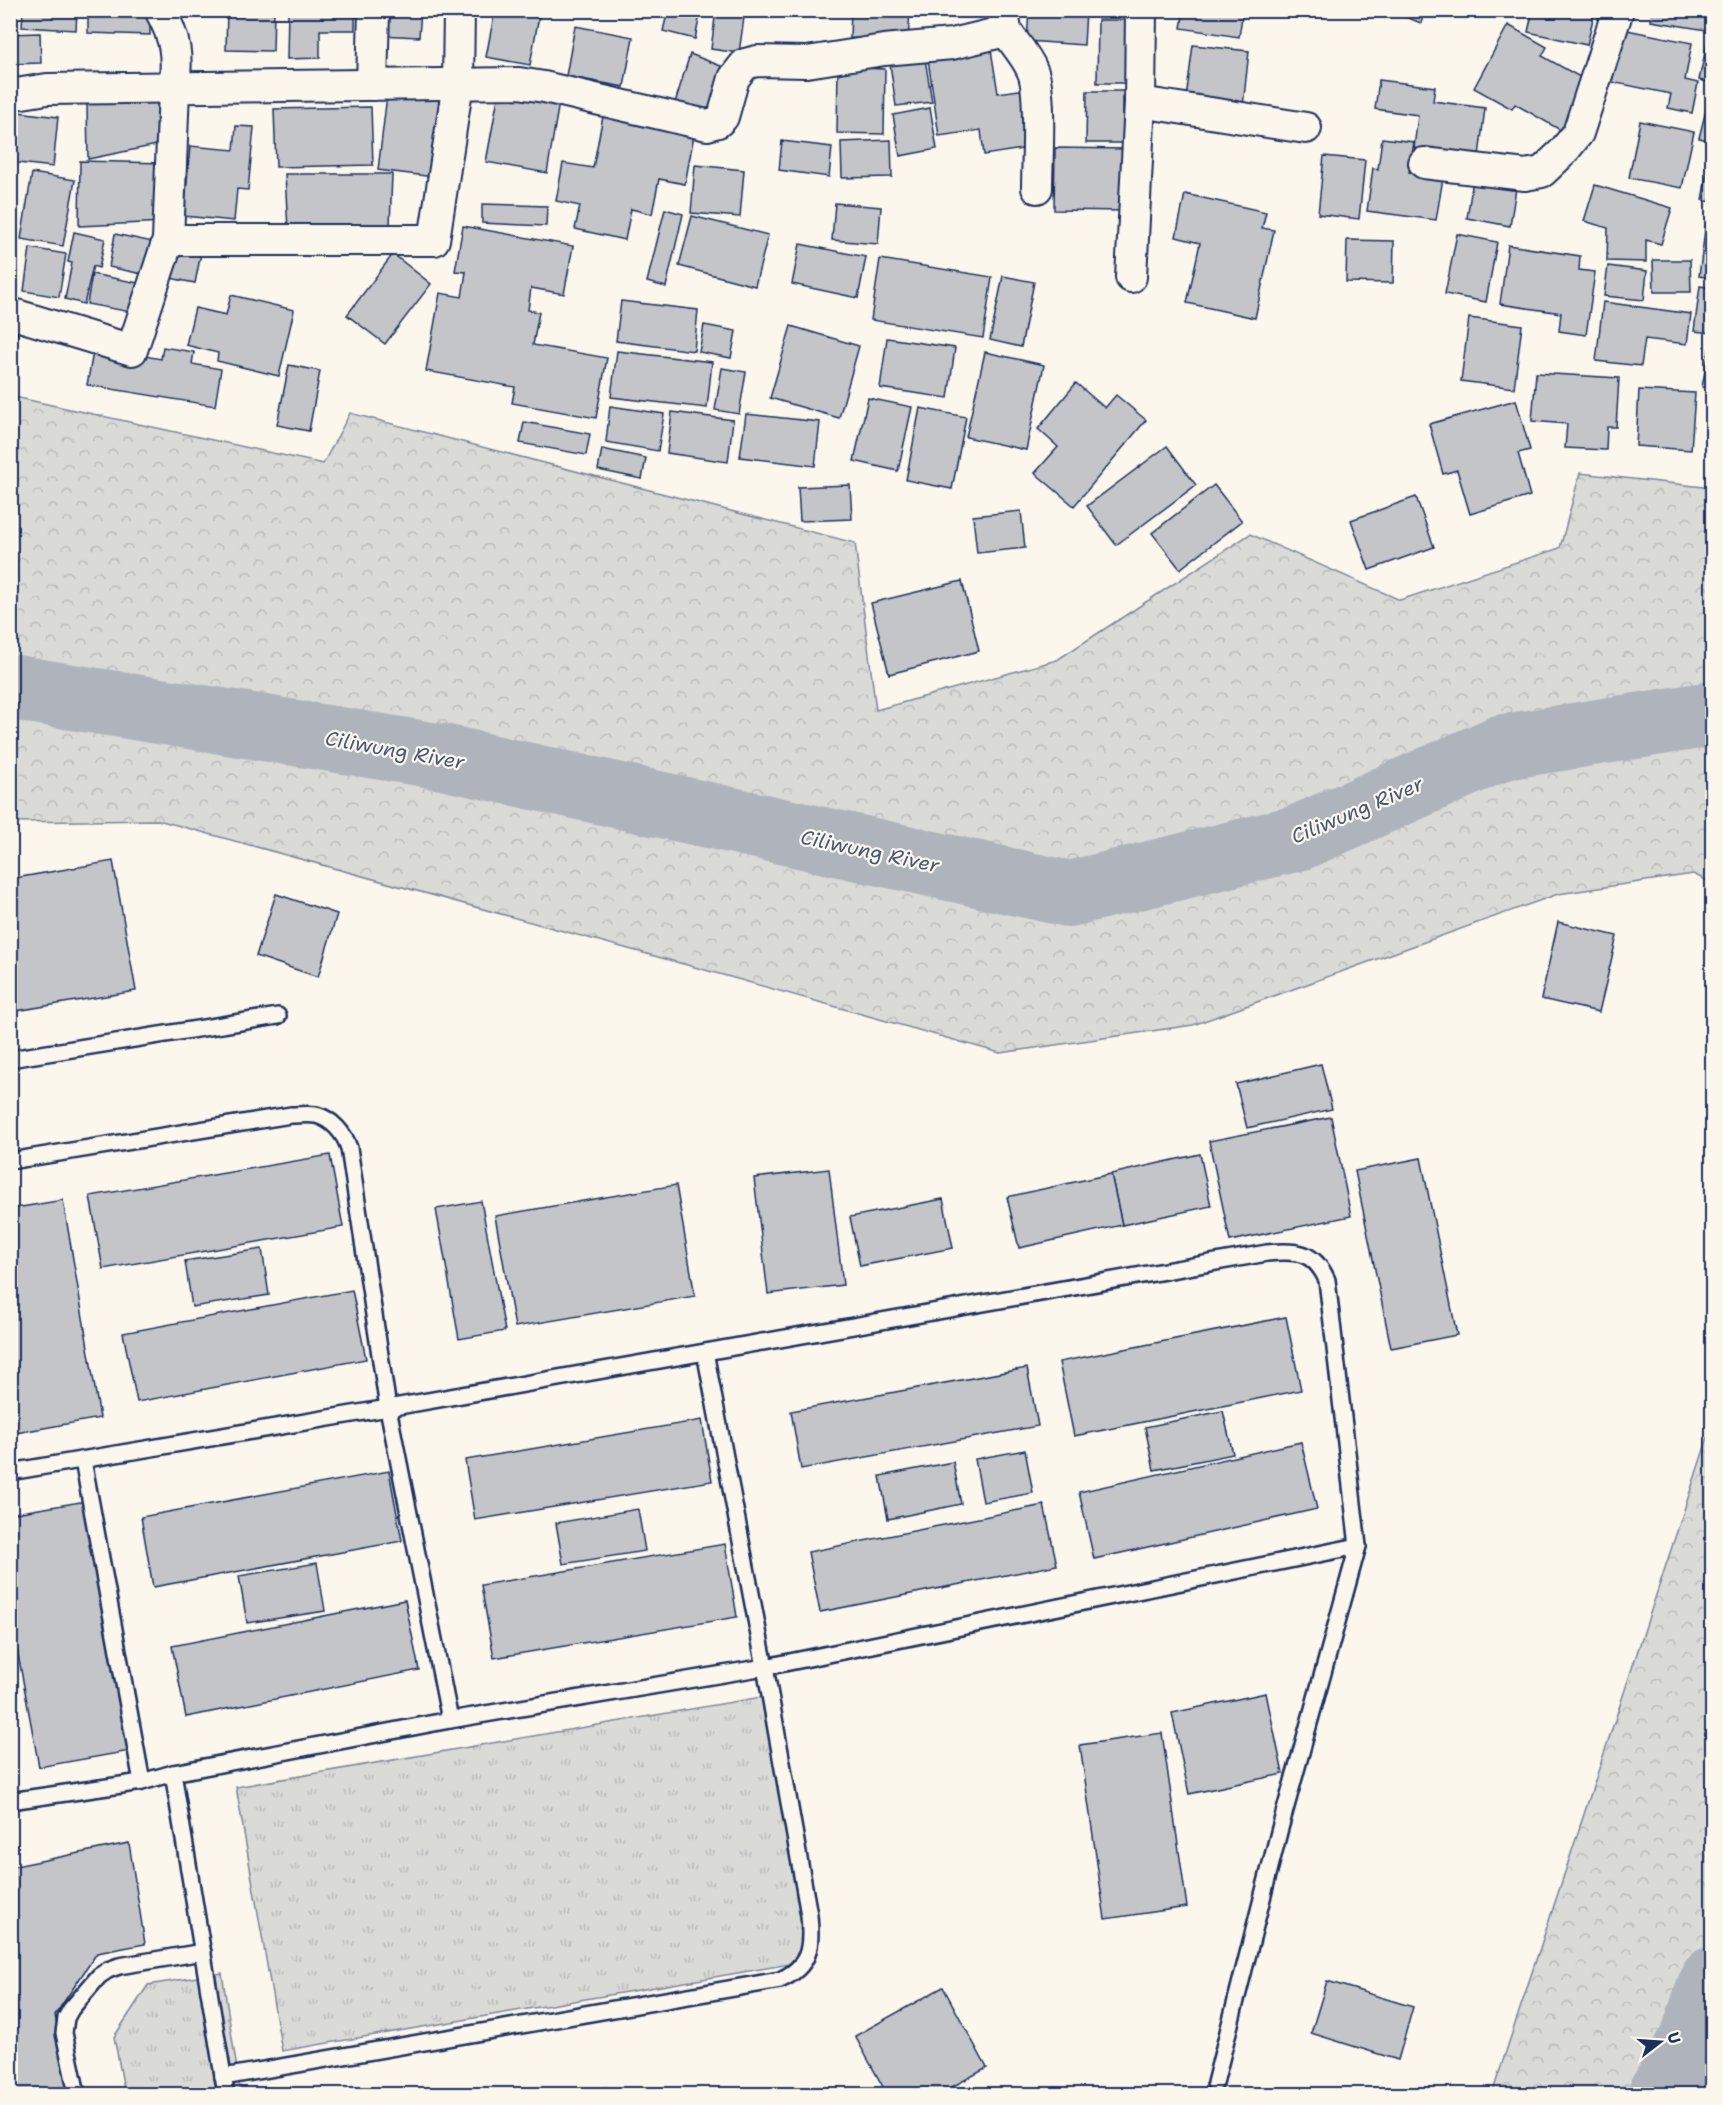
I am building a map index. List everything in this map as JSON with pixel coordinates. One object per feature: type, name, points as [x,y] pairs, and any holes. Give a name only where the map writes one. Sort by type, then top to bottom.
[{"type":"street","points":[[10,313],[132,350],[168,240],[174,89],[177,66],[172,33],[160,10]]},
{"type":"street","points":[[372,85],[374,10]]},
{"type":"street","points":[[168,240],[434,240],[458,83],[459,10]]},
{"type":"street","points":[[1131,277],[1140,102],[1141,10]]},
{"type":"street","points":[[1424,163],[1525,175],[1542,172],[1563,152],[1578,133],[1618,10]]},
{"type":"street","points":[[10,95],[47,89],[519,83],[707,125],[718,122],[723,117],[734,78],[745,64],[757,61],[807,62],[884,50],[952,44],[1004,21],[1034,73],[1037,188]]},
{"type":"street","points":[[1140,102],[1306,128]]},
{"type":"lane","points":[[10,1059],[278,1016]]},
{"type":"lane","points":[[10,1161],[291,1115],[316,1115],[331,1122],[346,1138],[388,1408],[450,1720]]},
{"type":"lane","points":[[10,1472],[388,1408],[1267,1253],[1284,1251],[1301,1253],[1313,1258],[1327,1280],[1358,1546],[1279,1832],[1215,2083]]},
{"type":"lane","points":[[223,2077],[780,1980],[793,1974],[803,1965],[811,1938],[810,1927],[765,1667],[705,1352]]},
{"type":"lane","points":[[83,1460],[142,1782]]},
{"type":"lane","points":[[10,1801],[142,1782],[173,1773],[450,1720],[765,1667],[1358,1546]]},
{"type":"lane","points":[[173,1773],[226,2094]]},
{"type":"lane","points":[[76,2094],[64,2033],[65,2025],[71,2009],[99,1976],[119,1966],[203,1952]]},
{"type":"green space","points":[[10,396],[323,464],[350,413],[855,543],[876,710],[1057,660],[1250,534],[1400,600],[1560,548],[1580,473],[1712,488],[1712,883],[1693,874],[1558,894],[1193,1025],[1000,1053],[158,820],[11,822]]},
{"type":"green space","points":[[1712,1425],[1712,2094],[1492,2094]]},
{"type":"green space","points":[[767,1696],[813,1960],[282,2051],[236,1787]]},
{"type":"green space","points":[[222,1973],[240,2089],[211,2094],[125,2094],[114,2037],[148,1985]]},
{"type":"building","points":[[23,10],[77,10],[76,30],[22,27]]},
{"type":"building","points":[[88,10],[150,10],[150,35],[88,33]]},
{"type":"building","points":[[227,10],[274,10],[273,51],[226,50]]},
{"type":"building","points":[[288,10],[355,10],[355,30],[320,30],[320,58],[287,59]]},
{"type":"building","points":[[381,10],[421,10],[419,37],[379,35]]},
{"type":"building","points":[[495,10],[540,10],[530,65],[486,57]]},
{"type":"building","points":[[668,10],[701,10],[695,39],[663,31]]},
{"type":"building","points":[[716,10],[745,10],[739,53],[711,49]]},
{"type":"building","points":[[851,10],[910,10],[908,41],[850,38]]},
{"type":"building","points":[[1029,10],[1086,10],[1084,45],[1027,41]]},
{"type":"building","points":[[1184,10],[1243,10],[1239,37],[1181,28]]},
{"type":"building","points":[[1388,10],[1425,10],[1421,23]]},
{"type":"building","points":[[1533,10],[1595,10],[1587,45],[1528,32]]},
{"type":"building","points":[[1652,10],[1709,10],[1706,30],[1651,21]]},
{"type":"building","points":[[1098,20],[1133,20],[1133,83],[1097,83]]},
{"type":"building","points":[[1508,25],[1547,47],[1542,56],[1589,82],[1562,131],[1515,104],[1512,109],[1474,88]]},
{"type":"building","points":[[575,26],[633,37],[624,87],[566,76]]},
{"type":"building","points":[[1622,29],[1692,43],[1685,80],[1698,83],[1692,113],[1668,108],[1671,94],[1612,82]]},
{"type":"building","points":[[1710,30],[1712,31],[1712,83],[1699,80]]},
{"type":"building","points":[[40,33],[41,63],[10,64],[10,34]]},
{"type":"building","points":[[1193,45],[1249,51],[1243,106],[1186,99]]},
{"type":"building","points":[[991,50],[998,93],[1027,89],[1035,147],[984,155],[981,130],[939,136],[928,59]]},
{"type":"building","points":[[690,54],[726,68],[709,115],[674,106]]},
{"type":"building","points":[[925,59],[932,102],[896,106],[890,64]]},
{"type":"building","points":[[838,67],[885,69],[884,134],[837,133]]},
{"type":"building","points":[[1379,80],[1435,87],[1433,101],[1485,108],[1479,156],[1414,148],[1418,115],[1375,109]]},
{"type":"building","points":[[388,87],[452,95],[442,178],[378,170]]},
{"type":"building","points":[[1087,91],[1123,91],[1123,143],[1086,143]]},
{"type":"building","points":[[1712,91],[1712,141],[1699,138]]},
{"type":"building","points":[[499,92],[559,102],[547,173],[486,162]]},
{"type":"building","points":[[164,95],[162,144],[88,159],[87,104]]},
{"type":"building","points":[[605,106],[696,124],[685,184],[659,179],[652,214],[631,209],[625,240],[575,229],[580,206],[556,201],[563,163],[593,168]]},
{"type":"building","points":[[371,107],[373,165],[276,167],[274,109]]},
{"type":"building","points":[[930,108],[937,149],[900,156],[893,115]]},
{"type":"building","points":[[10,111],[58,117],[53,167],[10,162]]},
{"type":"building","points":[[1640,121],[1694,132],[1682,188],[1629,178]]},
{"type":"building","points":[[236,126],[254,127],[248,190],[237,189],[234,221],[184,216],[190,146],[234,150]]},
{"type":"building","points":[[1382,138],[1414,142],[1409,173],[1443,178],[1436,220],[1367,211],[1373,168],[1378,169]]},
{"type":"building","points":[[891,140],[892,177],[842,178],[841,142]]},
{"type":"building","points":[[782,141],[832,147],[829,177],[779,170]]},
{"type":"building","points":[[1712,146],[1712,202],[1702,200]]},
{"type":"building","points":[[1055,148],[1128,149],[1127,211],[1054,210]]},
{"type":"building","points":[[1324,156],[1365,160],[1359,219],[1318,214]]},
{"type":"building","points":[[80,161],[164,163],[165,222],[79,226]]},
{"type":"building","points":[[695,165],[744,170],[740,217],[691,213]]},
{"type":"building","points":[[32,173],[75,180],[63,246],[21,239]]},
{"type":"building","points":[[285,174],[392,174],[390,226],[288,230]]},
{"type":"building","points":[[1474,174],[1517,182],[1510,226],[1467,218]]},
{"type":"building","points":[[1595,185],[1672,208],[1661,244],[1646,240],[1646,262],[1607,261],[1608,228],[1584,221]]},
{"type":"building","points":[[1185,194],[1266,212],[1262,228],[1274,230],[1255,318],[1187,303],[1200,243],[1176,237]]},
{"type":"building","points":[[835,203],[881,207],[878,244],[832,240]]},
{"type":"building","points":[[482,204],[547,206],[546,226],[482,223]]},
{"type":"building","points":[[665,209],[683,214],[666,287],[647,282]]},
{"type":"building","points":[[692,216],[768,235],[755,286],[679,266]]},
{"type":"building","points":[[1706,223],[1712,224],[1712,278],[1699,276]]},
{"type":"building","points":[[463,226],[573,246],[564,294],[531,288],[528,310],[539,312],[533,345],[607,358],[596,418],[512,403],[515,387],[426,371],[440,293],[462,297],[466,272],[455,271]]},
{"type":"building","points":[[74,232],[105,239],[99,268],[93,266],[84,304],[65,299],[72,263],[68,262]]},
{"type":"building","points":[[115,234],[162,244],[156,277],[109,267]]},
{"type":"building","points":[[1457,234],[1497,242],[1486,302],[1445,294]]},
{"type":"building","points":[[1347,240],[1394,241],[1393,283],[1346,282]]},
{"type":"building","points":[[800,244],[866,257],[858,298],[792,284]]},
{"type":"building","points":[[1508,245],[1580,256],[1579,270],[1595,272],[1586,335],[1559,331],[1561,313],[1500,304]]},
{"type":"building","points":[[171,247],[201,253],[195,283],[165,277]]},
{"type":"building","points":[[30,248],[66,254],[59,297],[24,291]]},
{"type":"building","points":[[393,254],[431,284],[385,344],[347,315]]},
{"type":"building","points":[[880,259],[992,277],[983,338],[871,320]]},
{"type":"building","points":[[1653,260],[1690,260],[1691,292],[1654,292]]},
{"type":"building","points":[[1608,266],[1647,271],[1644,300],[1604,296]]},
{"type":"building","points":[[92,274],[149,285],[142,314],[87,304]]},
{"type":"building","points":[[1003,276],[1034,282],[1021,347],[990,340]]},
{"type":"building","points":[[1700,286],[1712,288],[1712,333],[1694,331]]},
{"type":"building","points":[[231,295],[294,310],[279,376],[217,361],[218,353],[186,345],[195,308],[226,315]]},
{"type":"building","points":[[621,301],[698,310],[694,351],[616,341]]},
{"type":"building","points":[[1603,302],[1691,314],[1687,344],[1645,339],[1641,366],[1596,361]]},
{"type":"building","points":[[10,316],[21,319],[10,368]]},
{"type":"building","points":[[1469,318],[1522,325],[1514,388],[1461,381]]},
{"type":"building","points":[[704,325],[736,331],[731,358],[699,352]]},
{"type":"building","points":[[791,326],[859,346],[839,418],[770,398]]},
{"type":"building","points":[[887,338],[955,348],[948,398],[880,388]]},
{"type":"building","points":[[1710,346],[1712,347],[1712,389],[1702,387]]},
{"type":"building","points":[[94,347],[161,359],[163,347],[194,352],[192,364],[221,369],[215,406],[87,385]]},
{"type":"building","points":[[617,351],[712,362],[707,408],[611,397]]},
{"type":"building","points":[[985,352],[1044,365],[1026,450],[966,437]]},
{"type":"building","points":[[289,365],[320,371],[309,431],[277,425]]},
{"type":"building","points":[[722,368],[746,372],[739,414],[715,410]]},
{"type":"building","points":[[1536,373],[1619,378],[1616,427],[1607,427],[1606,450],[1565,448],[1567,424],[1532,421]]},
{"type":"building","points":[[1076,383],[1105,408],[1116,395],[1146,420],[1074,506],[1035,473],[1058,447],[1038,429]]},
{"type":"building","points":[[1639,390],[1695,393],[1691,450],[1636,446]]},
{"type":"building","points":[[868,398],[912,407],[898,471],[854,461]]},
{"type":"building","points":[[1516,400],[1530,450],[1518,453],[1530,496],[1470,514],[1457,470],[1443,474],[1429,424]]},
{"type":"building","points":[[610,406],[664,414],[658,451],[606,442]]},
{"type":"building","points":[[920,408],[966,417],[952,489],[906,480]]},
{"type":"building","points":[[672,412],[733,420],[728,462],[667,453]]},
{"type":"building","points":[[746,414],[820,422],[815,466],[740,457]]},
{"type":"building","points":[[524,422],[590,434],[586,455],[520,443]]},
{"type":"building","points":[[1167,446],[1196,485],[1116,545],[1087,506]]},
{"type":"building","points":[[602,449],[646,458],[642,479],[598,470]]},
{"type":"building","points":[[850,485],[852,519],[800,521],[798,487]]},
{"type":"building","points":[[1214,485],[1242,521],[1180,569],[1152,533]]},
{"type":"building","points":[[1416,497],[1434,547],[1369,570],[1351,520]]},
{"type":"building","points":[[1021,511],[1025,548],[977,553],[973,516]]},
{"type":"building","points":[[962,581],[979,651],[889,674],[871,603]]},
{"type":"building","points":[[113,861],[136,991],[10,1012],[10,879]]},
{"type":"building","points":[[276,894],[337,914],[318,977],[256,956]]},
{"type":"building","points":[[1558,922],[1617,936],[1599,1012],[1541,999]]},
{"type":"building","points":[[1321,1064],[1332,1109],[1247,1128],[1236,1084]]},
{"type":"building","points":[[1331,1117],[1351,1216],[1230,1241],[1209,1141]]},
{"type":"building","points":[[1200,1154],[1211,1206],[1122,1225],[1111,1174]]},
{"type":"building","points":[[330,1155],[343,1227],[103,1269],[90,1196]]},
{"type":"building","points":[[1421,1158],[1457,1335],[1391,1348],[1355,1171]]},
{"type":"building","points":[[829,1169],[843,1285],[768,1294],[754,1178]]},
{"type":"building","points":[[1111,1174],[1122,1225],[1019,1248],[1007,1197]]},
{"type":"building","points":[[676,1185],[695,1296],[515,1327],[495,1216]]},
{"type":"building","points":[[943,1199],[953,1248],[860,1266],[850,1217]]},
{"type":"building","points":[[63,1200],[100,1418],[10,1434],[10,1209]]},
{"type":"building","points":[[481,1201],[505,1331],[459,1339],[436,1209]]},
{"type":"building","points":[[262,1249],[269,1295],[192,1307],[185,1261]]},
{"type":"building","points":[[352,1290],[366,1359],[137,1402],[123,1333]]},
{"type":"building","points":[[1286,1317],[1301,1390],[1074,1436],[1059,1362]]},
{"type":"building","points":[[1027,1368],[1038,1426],[801,1469],[791,1411]]},
{"type":"building","points":[[1223,1411],[1233,1454],[1154,1470],[1145,1427]]},
{"type":"building","points":[[702,1420],[712,1481],[475,1520],[465,1460]]},
{"type":"building","points":[[1301,1442],[1317,1509],[1094,1559],[1079,1492]]},
{"type":"building","points":[[1025,1450],[1033,1493],[983,1502],[975,1459]]},
{"type":"building","points":[[953,1462],[961,1504],[888,1519],[880,1476]]},
{"type":"building","points":[[389,1471],[402,1541],[153,1587],[141,1517]]},
{"type":"building","points":[[86,1501],[130,1751],[39,1767],[10,1611],[10,1514]]},
{"type":"building","points":[[1044,1505],[1057,1565],[820,1612],[808,1552]]},
{"type":"building","points":[[638,1509],[645,1551],[563,1564],[556,1523]]},
{"type":"building","points":[[725,1544],[737,1617],[494,1658],[481,1585]]},
{"type":"building","points":[[317,1563],[325,1611],[247,1623],[239,1576]]},
{"type":"building","points":[[405,1600],[419,1670],[186,1717],[172,1646]]},
{"type":"building","points":[[1266,1693],[1283,1774],[1189,1794],[1172,1713]]},
{"type":"building","points":[[1162,1733],[1187,1907],[1105,1919],[1080,1745]]},
{"type":"building","points":[[129,1843],[145,1944],[97,1953],[55,2015],[69,2094],[10,2094],[10,1862],[16,1866]]},
{"type":"building","points":[[1327,1981],[1413,2007],[1398,2060],[1311,2033]]},
{"type":"building","points":[[943,1987],[987,2068],[939,2094],[887,2094],[855,2036]]},
{"type":"building","points":[[606,2087],[608,2094],[575,2094],[575,2092]]},
{"type":"waterway","name":"Ciliwung River","points":[[10,687],[438,756],[1069,894],[1298,838],[1503,747],[1712,714]]},
{"type":"waterway","name":"Ciliwung River","points":[[1661,2094],[1694,2035],[1712,1980]]}]
